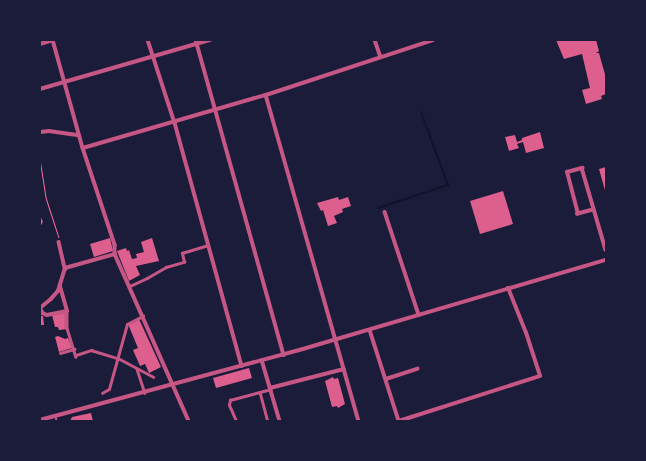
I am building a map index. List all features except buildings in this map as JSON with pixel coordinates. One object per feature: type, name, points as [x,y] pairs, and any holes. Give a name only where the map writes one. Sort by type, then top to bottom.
[{"type":"street","points":[[40,44],[53,40],[79,135],[115,245],[115,254],[189,421]]},
{"type":"street","points":[[148,40],[175,123],[242,366]]},
{"type":"street","points":[[40,89],[65,83],[196,42],[210,40]]},
{"type":"street","points":[[375,40],[381,57]]},
{"type":"street","points":[[83,148],[216,111],[433,40]]},
{"type":"street","points":[[196,42],[284,355]]},
{"type":"street","points":[[266,95],[359,421]]},
{"type":"street","points":[[40,132],[48,131],[79,135]]},
{"type":"street","points":[[593,210],[578,214],[567,172],[582,168],[593,210],[606,250]]},
{"type":"street","points":[[385,212],[419,315]]},
{"type":"street","points":[[59,242],[65,268],[60,286],[52,298],[40,308],[46,315],[67,311]]},
{"type":"street","points":[[130,286],[166,267],[184,262],[182,253],[208,245]]},
{"type":"street","points":[[65,268],[115,254]]},
{"type":"street","points":[[40,420],[57,419],[284,355],[606,260]]},
{"type":"street","points":[[60,286],[67,311],[67,328],[76,356],[91,350],[118,358],[153,377]]},
{"type":"street","points":[[370,330],[399,421],[540,376],[526,333],[508,288]]},
{"type":"street","points":[[102,393],[109,388],[127,324],[143,316]]},
{"type":"street","points":[[60,353],[74,349]]},
{"type":"street","points":[[262,360],[280,421]]},
{"type":"street","points":[[386,379],[417,368]]},
{"type":"street","points":[[137,369],[145,393]]},
{"type":"street","points":[[236,421],[229,405],[230,400],[344,369]]},
{"type":"street","points":[[260,392],[268,421]]},
{"type":"path","points":[[40,162],[46,199],[59,242]]},
{"type":"waterway","points":[[378,208],[448,185],[421,112]]}]
